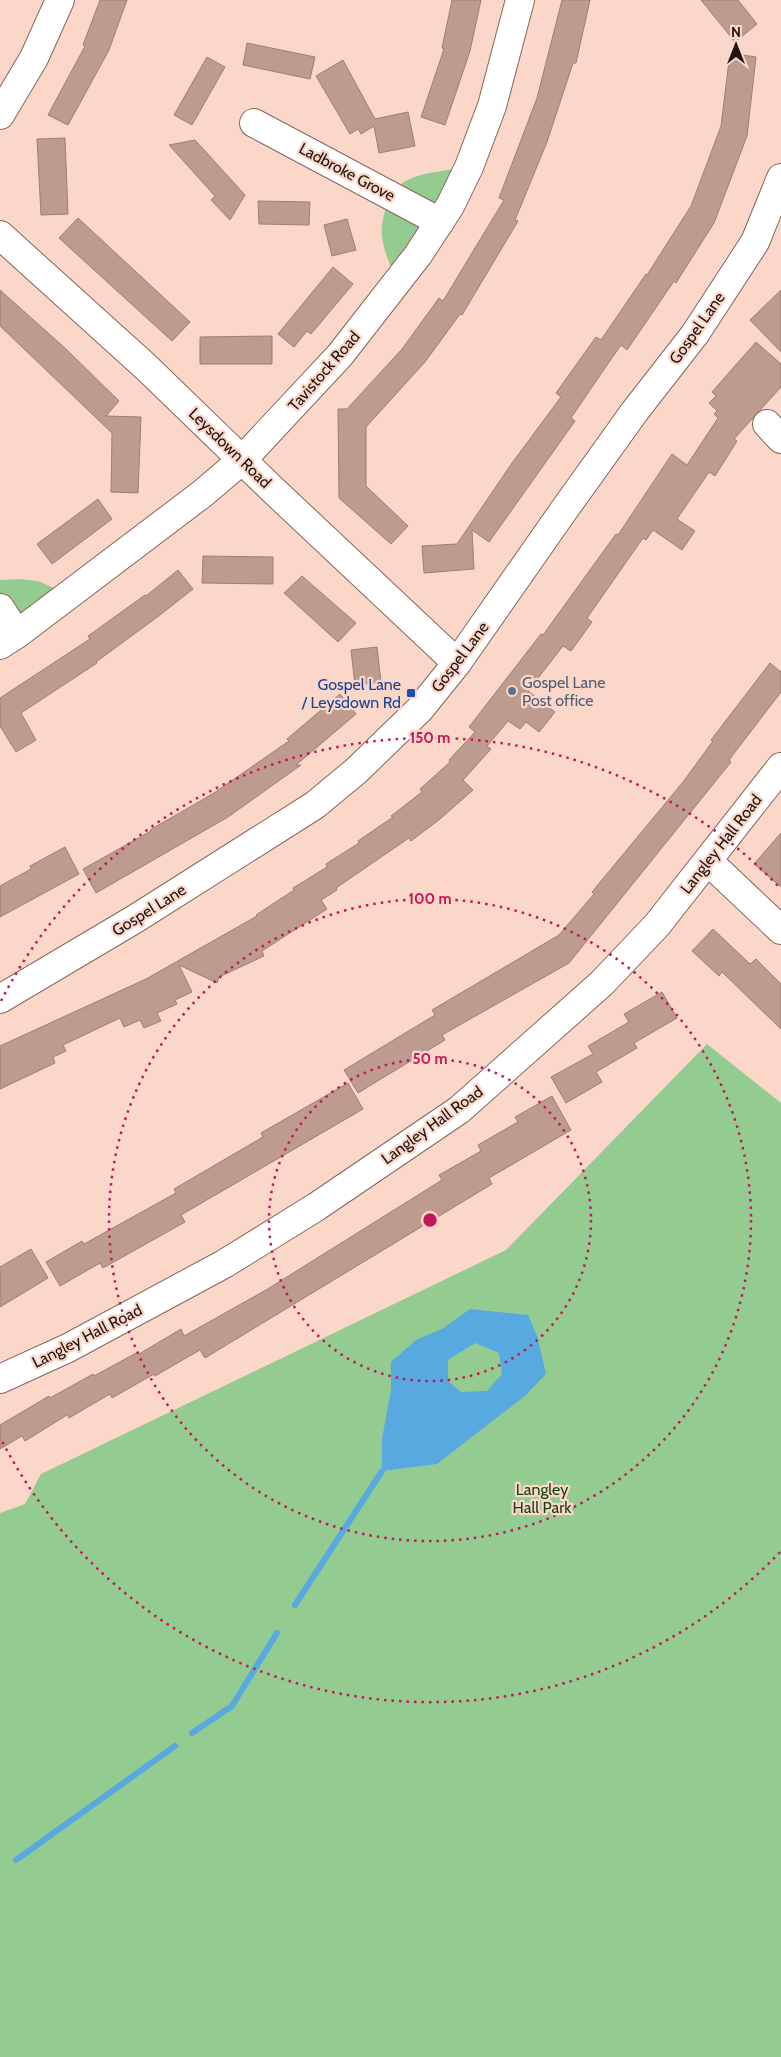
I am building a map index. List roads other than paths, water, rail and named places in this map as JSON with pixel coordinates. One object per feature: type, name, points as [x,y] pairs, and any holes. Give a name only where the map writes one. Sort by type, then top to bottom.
[{"type":"street","points":[[0,115],[34,58],[60,0]]},
{"type":"street","name":"Tavistock Road","points":[[8,640],[202,494],[242,460],[340,356],[418,255],[450,206],[469,167],[492,106],[520,0]]},
{"type":"street","name":"Ladbroke Grove","points":[[254,123],[440,222]]},
{"type":"street","name":"Gospel Lane","points":[[0,999],[135,919],[316,805],[395,735],[420,709],[457,663],[580,487],[635,411],[695,334],[755,242],[779,191]]},
{"type":"street","name":"Leysdown Road","points":[[0,235],[146,367],[457,663]]},
{"type":"street","points":[[0,608],[8,640]]},
{"type":"street","name":"Langley Hall Road","points":[[0,1379],[68,1348],[224,1264],[316,1207],[459,1110],[602,983],[657,925],[781,767]]},
{"type":"street","points":[[708,861],[781,930]]},
{"type":"water","points":[[470,1309],[528,1315],[537,1336],[546,1374],[525,1396],[437,1464],[382,1471],[382,1439],[391,1390],[391,1362],[416,1340],[442,1329]],"holes":[[[475,1343],[499,1353],[502,1374],[487,1391],[461,1392],[448,1381],[448,1360]]]},
{"type":"waterway","points":[[295,1605],[382,1471]]},
{"type":"waterway","points":[[192,1733],[232,1706],[277,1633]]},
{"type":"waterway","points":[[16,1860],[175,1746]]},
{"type":"place","name":"Gospel Lane Post office","points":[[512,691]]},
{"type":"place","name":"Gospel Lane / Leysdown Rd","points":[[411,693]]},
{"type":"park label","name":"Langley Hall Park","points":[[542,1498]]}]
